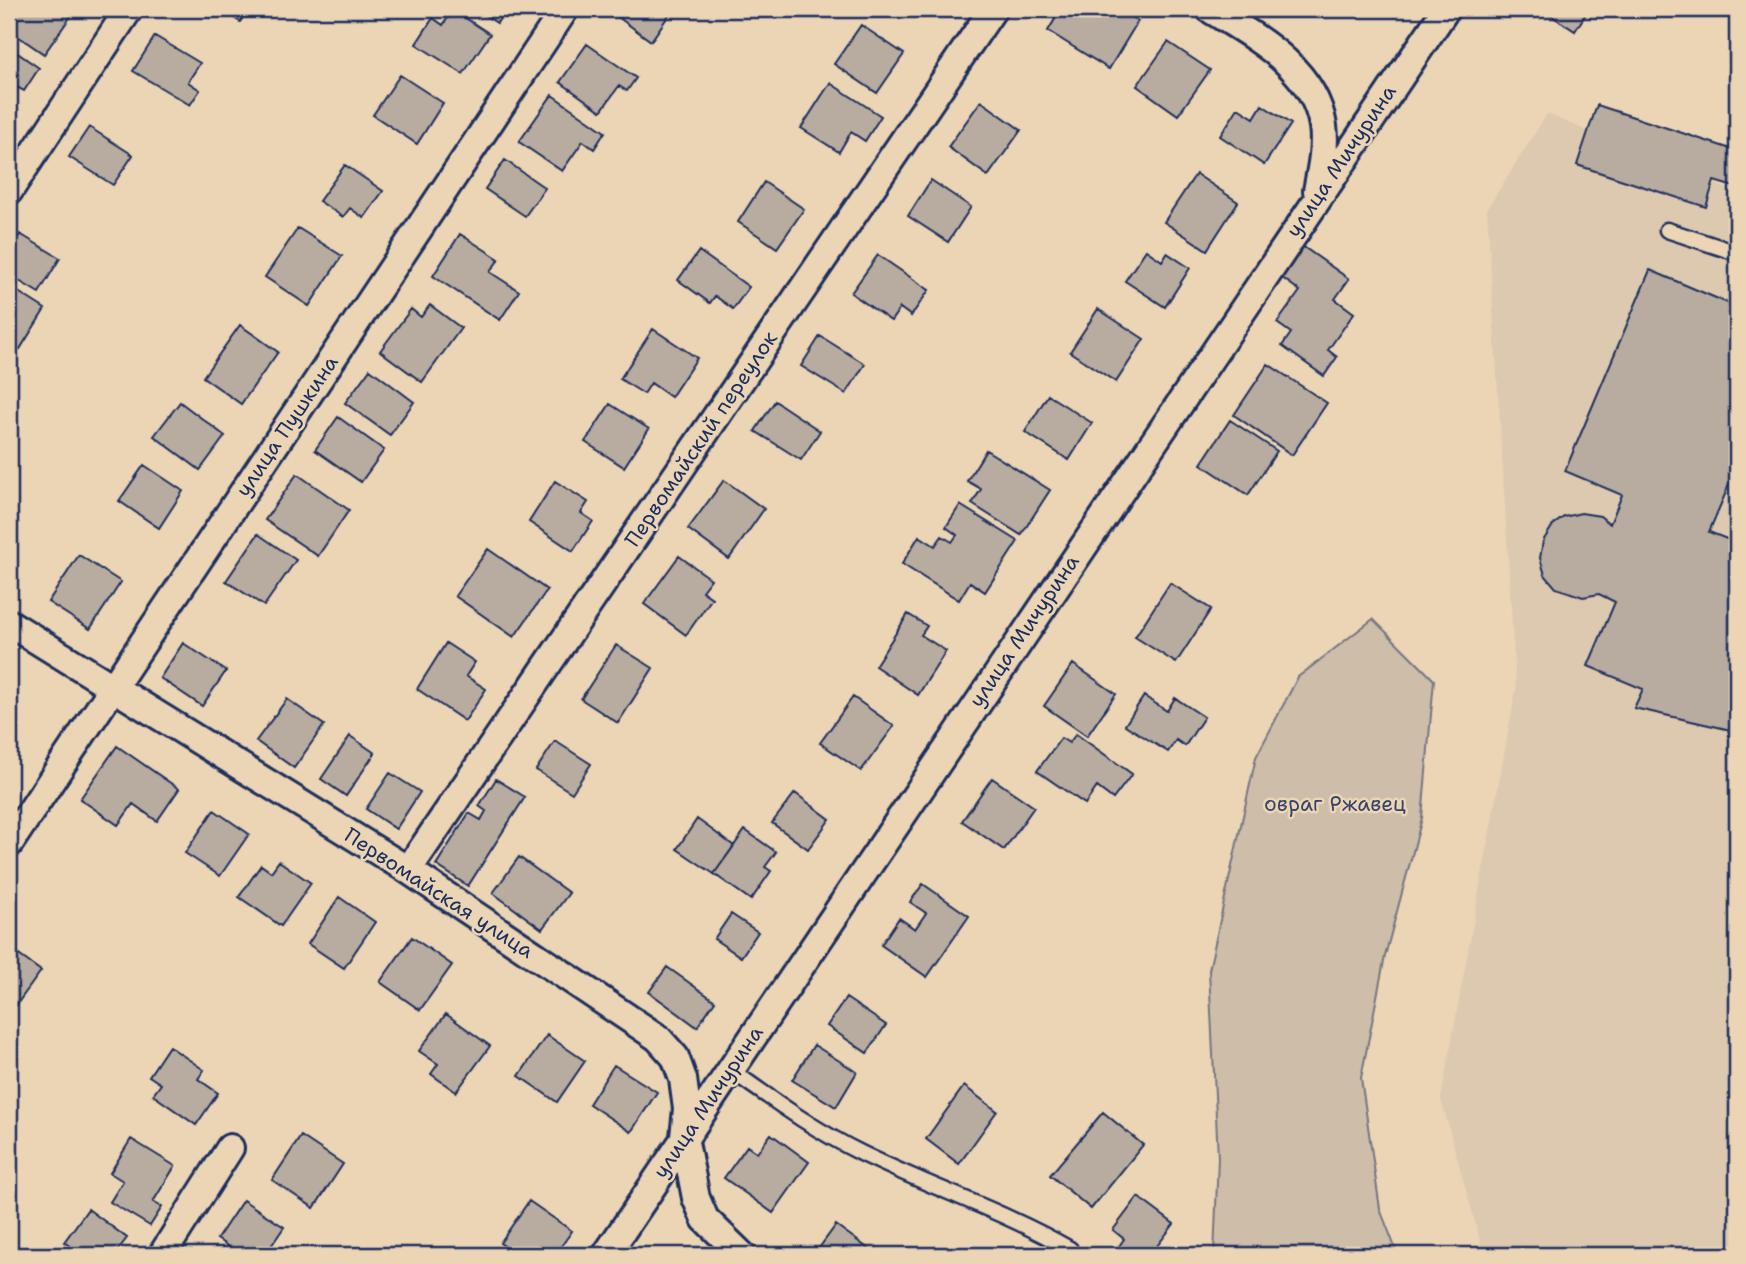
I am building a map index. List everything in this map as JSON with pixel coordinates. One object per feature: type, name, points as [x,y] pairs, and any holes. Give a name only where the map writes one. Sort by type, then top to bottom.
[{"type":"street","points":[[9,191],[130,9]]},
{"type":"street","name":"улица Пушкина","points":[[9,844],[565,9]]},
{"type":"street","name":"Первомайский переулок","points":[[408,870],[993,9]]},
{"type":"street","points":[[1210,9],[1269,47],[1293,68],[1311,94],[1323,125],[1322,161],[1315,199]]},
{"type":"street","name":"улица Мичурина","points":[[606,1255],[1315,199],[1446,9]]},
{"type":"street","name":"Первомайская улица","points":[[9,623],[408,870],[658,1038],[675,1057],[683,1079],[687,1109],[684,1137],[695,1198],[705,1219],[742,1255]]},
{"type":"street","points":[[162,1255],[230,1148]]},
{"type":"lane","points":[[1667,230],[1737,253]]},
{"type":"lane","points":[[729,1069],[798,1117],[861,1153],[1023,1222],[1070,1249]]},
{"type":"shaded area","points":[[1547,114],[1737,193],[1737,1255],[1484,1255],[1441,1099],[1516,689],[1487,209]]},
{"type":"green space","name":"овраг Ржавец","points":[[1373,619],[1434,680],[1422,818],[1385,956],[1361,1078],[1380,1209],[1398,1255],[1214,1255],[1218,1158],[1209,970],[1256,757],[1298,677]]},
{"type":"building","points":[[10,9],[76,9],[44,54],[9,30]]},
{"type":"building","points":[[220,9],[249,9],[240,22]]},
{"type":"building","points":[[475,9],[506,9],[497,23]]},
{"type":"building","points":[[607,9],[673,9],[651,41]]},
{"type":"building","points":[[1061,9],[1117,9],[1138,21],[1109,69],[1048,31]]},
{"type":"building","points":[[1541,9],[1589,9],[1575,31]]},
{"type":"building","points":[[453,10],[490,34],[463,74],[416,44],[433,18],[443,25]]},
{"type":"building","points":[[861,25],[904,54],[877,93],[834,64]]},
{"type":"building","points":[[155,36],[200,63],[188,82],[200,90],[190,105],[133,71]]},
{"type":"building","points":[[1168,42],[1210,70],[1178,115],[1137,86]]},
{"type":"building","points":[[587,44],[636,78],[627,91],[619,86],[601,111],[560,82]]},
{"type":"building","points":[[9,47],[39,68],[24,91],[9,83]]},
{"type":"building","points":[[400,75],[443,103],[417,144],[373,115]]},
{"type":"building","points":[[830,83],[881,116],[865,141],[851,132],[839,152],[801,128]]},
{"type":"building","points":[[552,95],[605,132],[594,149],[583,141],[562,171],[519,142]]},
{"type":"building","points":[[981,101],[1021,130],[988,176],[948,147]]},
{"type":"building","points":[[1262,105],[1291,124],[1264,165],[1220,136],[1238,108],[1254,118]]},
{"type":"building","points":[[1597,105],[1737,151],[1737,188],[1714,181],[1706,207],[1577,165]]},
{"type":"building","points":[[89,127],[133,155],[113,185],[69,157]]},
{"type":"building","points":[[505,160],[545,188],[525,216],[485,189]]},
{"type":"building","points":[[345,165],[383,191],[364,218],[350,208],[343,217],[319,201]]},
{"type":"building","points":[[1196,174],[1238,202],[1207,250],[1164,222]]},
{"type":"building","points":[[931,180],[971,207],[948,242],[908,216]]},
{"type":"building","points":[[764,182],[804,209],[777,248],[738,222]]},
{"type":"building","points":[[298,228],[342,256],[309,306],[265,277]]},
{"type":"building","points":[[20,234],[60,258],[39,293],[9,275],[9,252]]},
{"type":"building","points":[[460,234],[499,259],[490,272],[519,291],[500,320],[433,276]]},
{"type":"building","points":[[1298,243],[1349,279],[1335,299],[1354,313],[1328,350],[1337,357],[1324,376],[1282,346],[1291,333],[1277,323],[1300,291],[1277,274]]},
{"type":"building","points":[[1146,250],[1162,261],[1167,253],[1190,268],[1165,307],[1125,281]]},
{"type":"building","points":[[699,251],[749,287],[733,309],[715,296],[710,303],[678,280]]},
{"type":"building","points":[[878,255],[929,290],[911,316],[900,308],[891,321],[851,293]]},
{"type":"building","points":[[1650,270],[1737,307],[1737,466],[1709,532],[1737,543],[1737,714],[1731,730],[1634,708],[1643,689],[1588,666],[1615,602],[1599,594],[1583,597],[1556,588],[1545,575],[1540,558],[1543,541],[1553,525],[1564,517],[1581,513],[1600,516],[1610,524],[1622,495],[1565,471]]},
{"type":"building","points":[[9,286],[45,309],[20,349],[9,342]]},
{"type":"building","points":[[430,305],[461,328],[422,382],[380,351],[411,309],[421,317]]},
{"type":"building","points":[[1098,309],[1144,339],[1116,382],[1070,352]]},
{"type":"building","points":[[240,325],[278,352],[241,404],[203,377]]},
{"type":"building","points":[[653,329],[697,358],[671,397],[651,383],[644,394],[620,379]]},
{"type":"building","points":[[820,336],[865,364],[846,394],[801,366]]},
{"type":"building","points":[[1268,364],[1327,403],[1292,455],[1234,415]]},
{"type":"building","points":[[370,369],[414,402],[390,435],[345,403]]},
{"type":"building","points":[[1048,395],[1092,423],[1069,460],[1025,432]]},
{"type":"building","points":[[775,401],[820,431],[801,460],[755,431]]},
{"type":"building","points":[[180,402],[225,436],[200,470],[154,436]]},
{"type":"building","points":[[610,404],[649,429],[624,467],[585,442]]},
{"type":"building","points":[[338,417],[384,450],[361,482],[315,450]]},
{"type":"building","points":[[1230,420],[1277,451],[1248,495],[1201,464]]},
{"type":"building","points":[[986,450],[1050,490],[1021,535],[972,504],[981,489],[967,481]]},
{"type":"building","points":[[144,465],[183,491],[159,528],[119,501]]},
{"type":"building","points":[[297,474],[349,510],[318,556],[265,520]]},
{"type":"building","points":[[724,480],[764,509],[729,559],[688,529]]},
{"type":"building","points":[[555,481],[588,502],[581,513],[593,521],[573,551],[529,522]]},
{"type":"building","points":[[960,505],[1018,541],[985,592],[970,582],[959,600],[902,564],[919,536],[935,546],[942,536],[952,542],[957,535],[946,527]]},
{"type":"building","points":[[258,534],[296,560],[264,606],[226,581]]},
{"type":"building","points":[[488,549],[547,590],[514,637],[455,596]]},
{"type":"building","points":[[79,555],[121,582],[90,629],[48,602]]},
{"type":"building","points":[[679,556],[711,579],[702,591],[712,598],[686,635],[644,604]]},
{"type":"building","points":[[1170,583],[1211,609],[1176,663],[1135,637]]},
{"type":"building","points":[[908,614],[927,626],[921,635],[946,651],[918,695],[875,666]]},
{"type":"building","points":[[183,643],[226,671],[202,706],[160,678]]},
{"type":"building","points":[[446,643],[475,662],[466,676],[486,689],[465,721],[417,689]]},
{"type":"building","points":[[616,645],[653,668],[618,723],[581,699]]},
{"type":"building","points":[[1073,664],[1116,694],[1087,736],[1044,706]]},
{"type":"building","points":[[1144,696],[1167,711],[1175,698],[1204,717],[1185,746],[1176,740],[1168,752],[1125,725]]},
{"type":"building","points":[[853,697],[894,726],[861,771],[820,743]]},
{"type":"building","points":[[287,699],[324,725],[294,768],[256,741]]},
{"type":"building","points":[[1076,734],[1132,774],[1113,799],[1097,787],[1085,804],[1037,771],[1061,738],[1069,743]]},
{"type":"building","points":[[350,736],[375,753],[346,796],[321,779]]},
{"type":"building","points":[[555,741],[591,764],[572,793],[536,770]]},
{"type":"building","points":[[117,746],[179,789],[157,821],[133,804],[118,825],[80,799]]},
{"type":"building","points":[[390,773],[420,792],[396,829],[366,809]]},
{"type":"building","points":[[992,778],[1034,807],[1004,850],[962,821]]},
{"type":"building","points":[[496,779],[525,797],[468,886],[436,865],[469,813],[481,820],[486,811],[479,806]]},
{"type":"building","points":[[795,793],[830,819],[808,849],[772,823]]},
{"type":"building","points":[[214,810],[249,834],[220,876],[185,853]]},
{"type":"building","points":[[697,819],[734,846],[714,874],[677,849]]},
{"type":"building","points":[[745,830],[776,852],[765,867],[771,871],[751,900],[714,874]]},
{"type":"building","points":[[519,857],[569,893],[542,929],[493,893]]},
{"type":"building","points":[[279,861],[311,883],[281,926],[239,897],[261,865],[271,872]]},
{"type":"building","points":[[923,884],[969,916],[927,977],[881,945],[899,918],[915,929],[926,913],[910,902]]},
{"type":"building","points":[[339,897],[375,922],[344,968],[308,944]]},
{"type":"building","points":[[731,914],[758,932],[741,957],[714,939]]},
{"type":"building","points":[[412,937],[452,965],[420,1010],[380,982]]},
{"type":"building","points":[[9,948],[41,971],[12,1011],[9,1009]]},
{"type":"building","points":[[667,967],[715,1001],[697,1027],[649,992]]},
{"type":"building","points":[[846,998],[886,1025],[867,1053],[827,1026]]},
{"type":"building","points":[[446,1014],[490,1046],[456,1092],[431,1074],[438,1064],[419,1051]]},
{"type":"building","points":[[547,1035],[585,1061],[557,1102],[519,1076]]},
{"type":"building","points":[[814,1045],[857,1072],[836,1107],[792,1080]]},
{"type":"building","points":[[169,1046],[204,1070],[198,1079],[218,1093],[196,1125],[153,1095],[161,1084],[149,1076]]},
{"type":"building","points":[[614,1065],[657,1092],[631,1132],[589,1104]]},
{"type":"building","points":[[964,1086],[997,1111],[959,1164],[926,1139]]},
{"type":"building","points":[[1103,1112],[1143,1145],[1091,1209],[1050,1175]]},
{"type":"building","points":[[771,1134],[809,1162],[773,1213],[724,1178],[747,1146],[757,1153]]},
{"type":"building","points":[[301,1136],[343,1164],[314,1208],[272,1180]]},
{"type":"building","points":[[131,1139],[175,1166],[153,1202],[162,1207],[150,1226],[110,1202],[123,1181],[110,1173]]},
{"type":"building","points":[[1138,1197],[1174,1224],[1150,1255],[1126,1255],[1117,1249],[1124,1239],[1113,1230]]},
{"type":"building","points":[[243,1200],[284,1227],[265,1255],[241,1255],[217,1239]]},
{"type":"building","points":[[529,1201],[572,1231],[555,1255],[517,1255],[500,1243]]},
{"type":"building","points":[[88,1209],[127,1238],[114,1255],[82,1255],[64,1242]]},
{"type":"building","points":[[836,1225],[877,1255],[814,1255]]},
{"type":"building","points":[[337,1249],[347,1255],[333,1255]]}]
